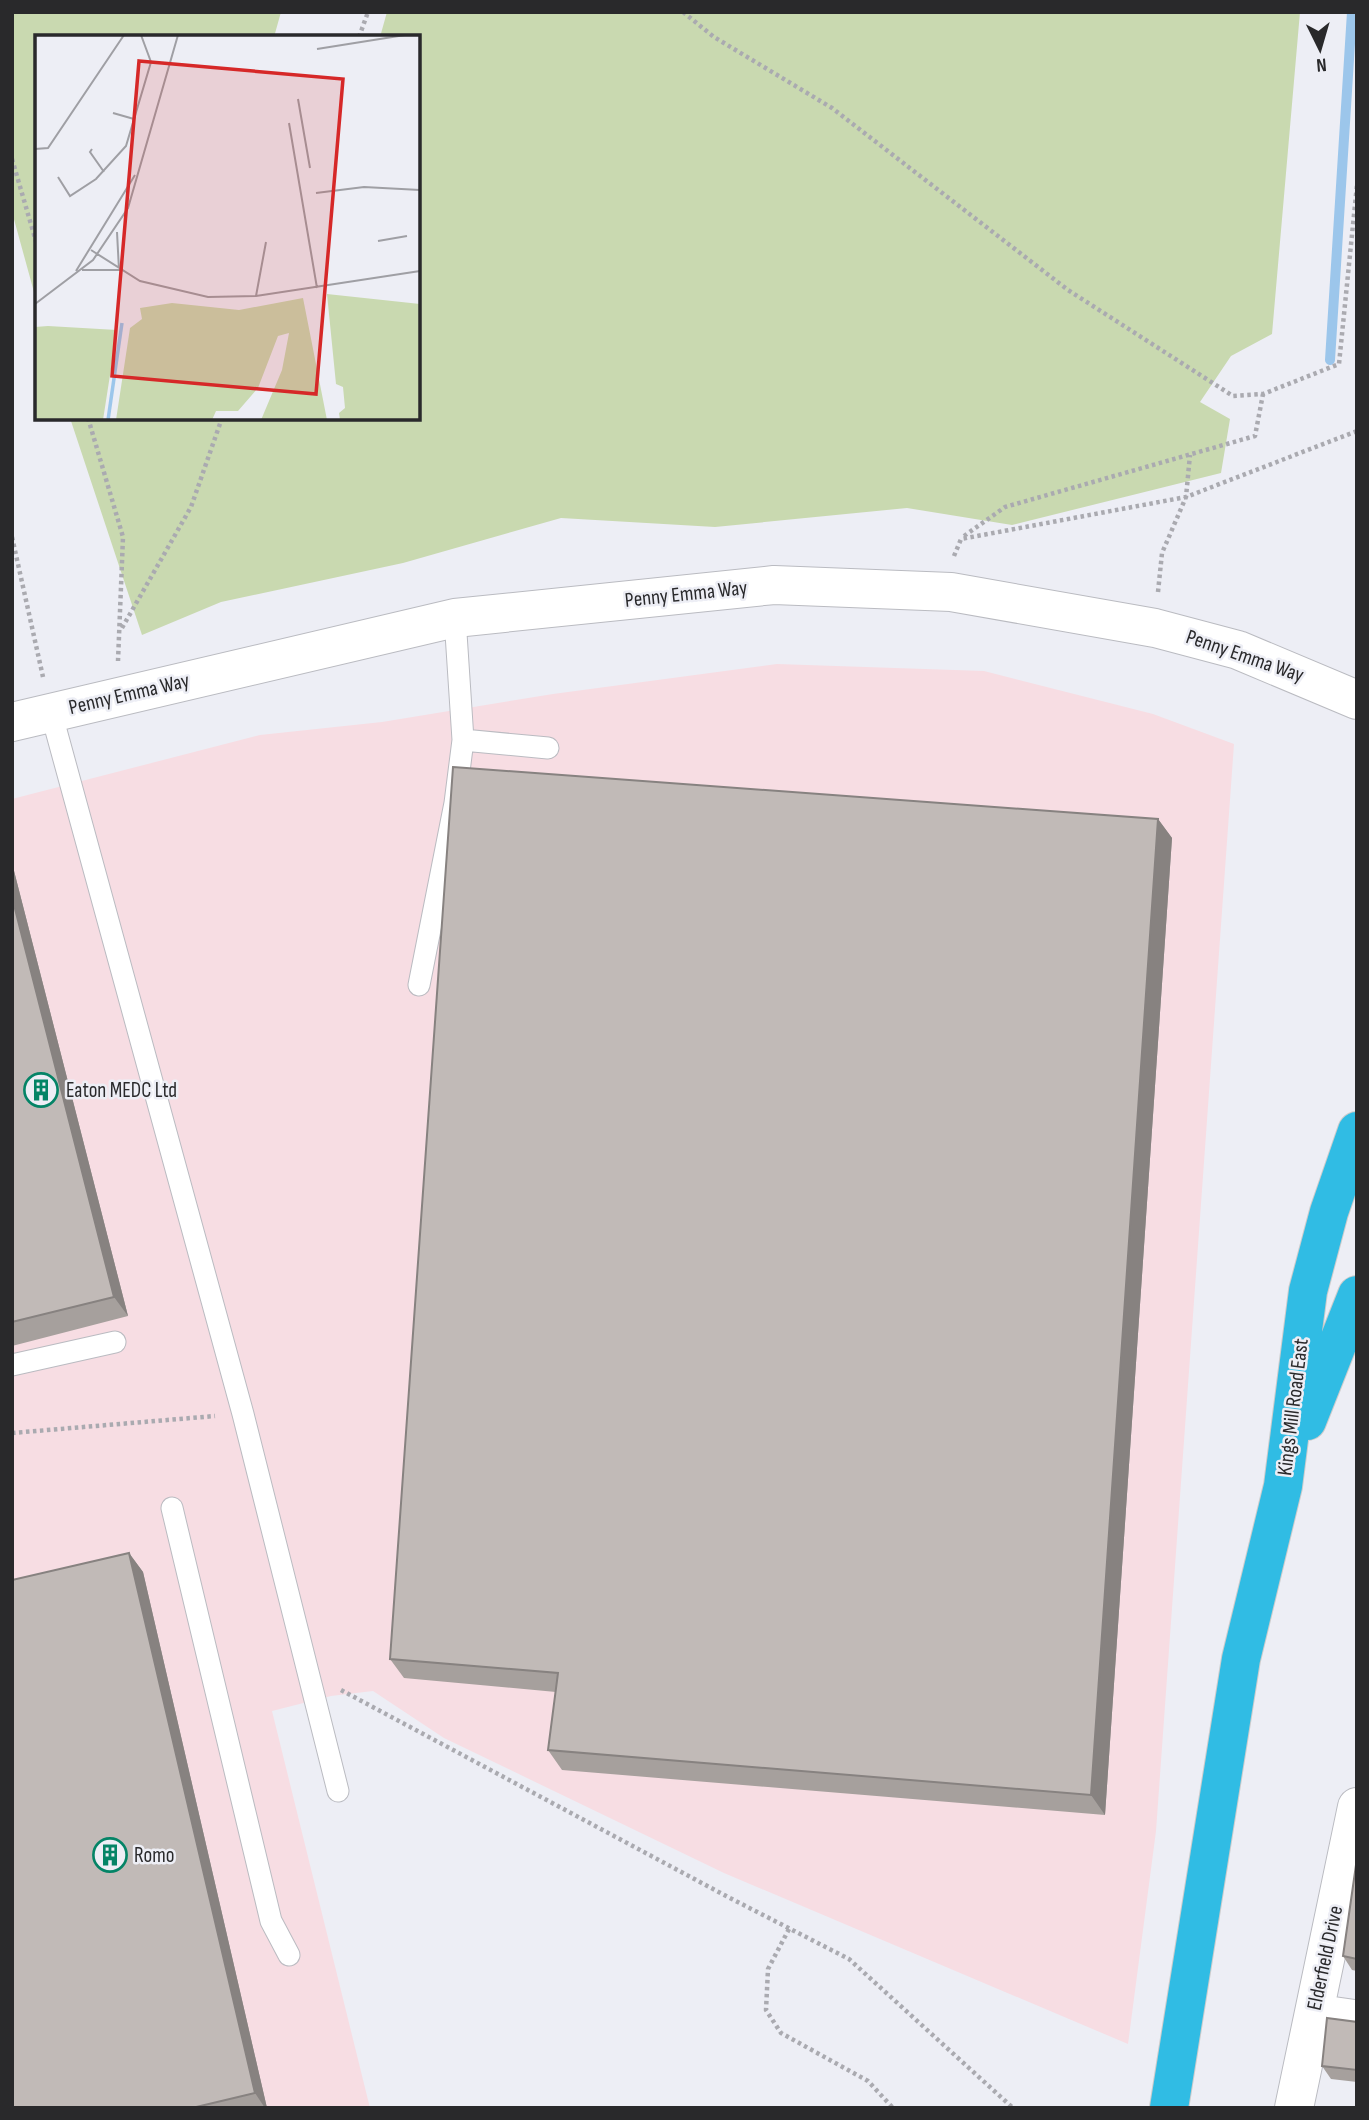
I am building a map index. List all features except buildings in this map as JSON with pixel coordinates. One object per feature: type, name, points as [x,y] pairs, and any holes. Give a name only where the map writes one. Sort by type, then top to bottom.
[{"type":"highway","name":"Kings Mill Road East","points":[[1283,1486],[1308,1291],[1329,1212],[1357,1130]]},
{"type":"highway","name":"Kings Mill Road East","points":[[1283,1486],[1357,1295]]},
{"type":"highway","points":[[1169,2108],[1241,1658],[1283,1486]]},
{"type":"main road","name":"Penny Emma Way","points":[[12,722],[455,618],[774,585],[951,592],[1154,628],[1238,650],[1357,700]]},
{"type":"main road","name":"Elderfield Drive","points":[[1294,2108],[1357,1807]]},
{"type":"lane","points":[[419,985],[455,803],[463,740],[455,618]]},
{"type":"lane","points":[[51,712],[243,1414],[338,1791]]},
{"type":"lane","points":[[463,740],[548,748]]},
{"type":"lane","points":[[12,1365],[115,1342]]},
{"type":"lane","points":[[172,1508],[271,1921],[289,1955]]},
{"type":"lane","points":[[1315,2005],[1357,2011]]},
{"type":"path","points":[[360,35],[368,12]]},
{"type":"path","points":[[683,12],[714,37],[832,108],[1068,290],[1233,396],[1262,394],[1339,364],[1357,185]]},
{"type":"path","points":[[12,159],[35,238]]},
{"type":"path","points":[[951,592],[953,558],[961,539],[1005,507],[1255,436],[1262,394]]},
{"type":"path","points":[[89,420],[123,537],[121,631],[114,697]]},
{"type":"path","points":[[121,631],[191,507],[221,420]]},
{"type":"path","points":[[961,539],[1186,497],[1357,431]]},
{"type":"path","points":[[1154,628],[1162,553],[1186,497],[1190,455]]},
{"type":"path","points":[[12,537],[51,712]]},
{"type":"path","points":[[12,1433],[243,1414]]},
{"type":"path","points":[[309,1671],[383,1715],[849,1959],[1013,2108]]},
{"type":"path","points":[[789,1929],[768,1969],[766,2010],[781,2032],[868,2081],[893,2108]]},
{"type":"shaded area","points":[[777,664],[984,671],[1153,714],[1234,744],[1156,1831],[1128,2044],[724,1873],[444,1738],[373,1691],[331,1696],[272,1711],[370,2108],[12,2108],[12,799],[260,735],[382,722],[553,694]]},
{"type":"green space","points":[[12,12],[281,12],[275,35],[35,35],[35,296],[12,212]]},
{"type":"green space","points":[[387,12],[1300,12],[1272,334],[1231,356],[1200,402],[1230,419],[1221,473],[1012,525],[907,508],[715,527],[561,518],[403,563],[221,602],[142,635],[71,420],[420,420],[420,35],[381,35]]},
{"type":"waterway","points":[[1330,360],[1352,12]]},
{"type":"place","name":"Eaton MEDC Ltd","points":[[41,1090]]},
{"type":"place","name":"Romo","points":[[110,1855]]}]
